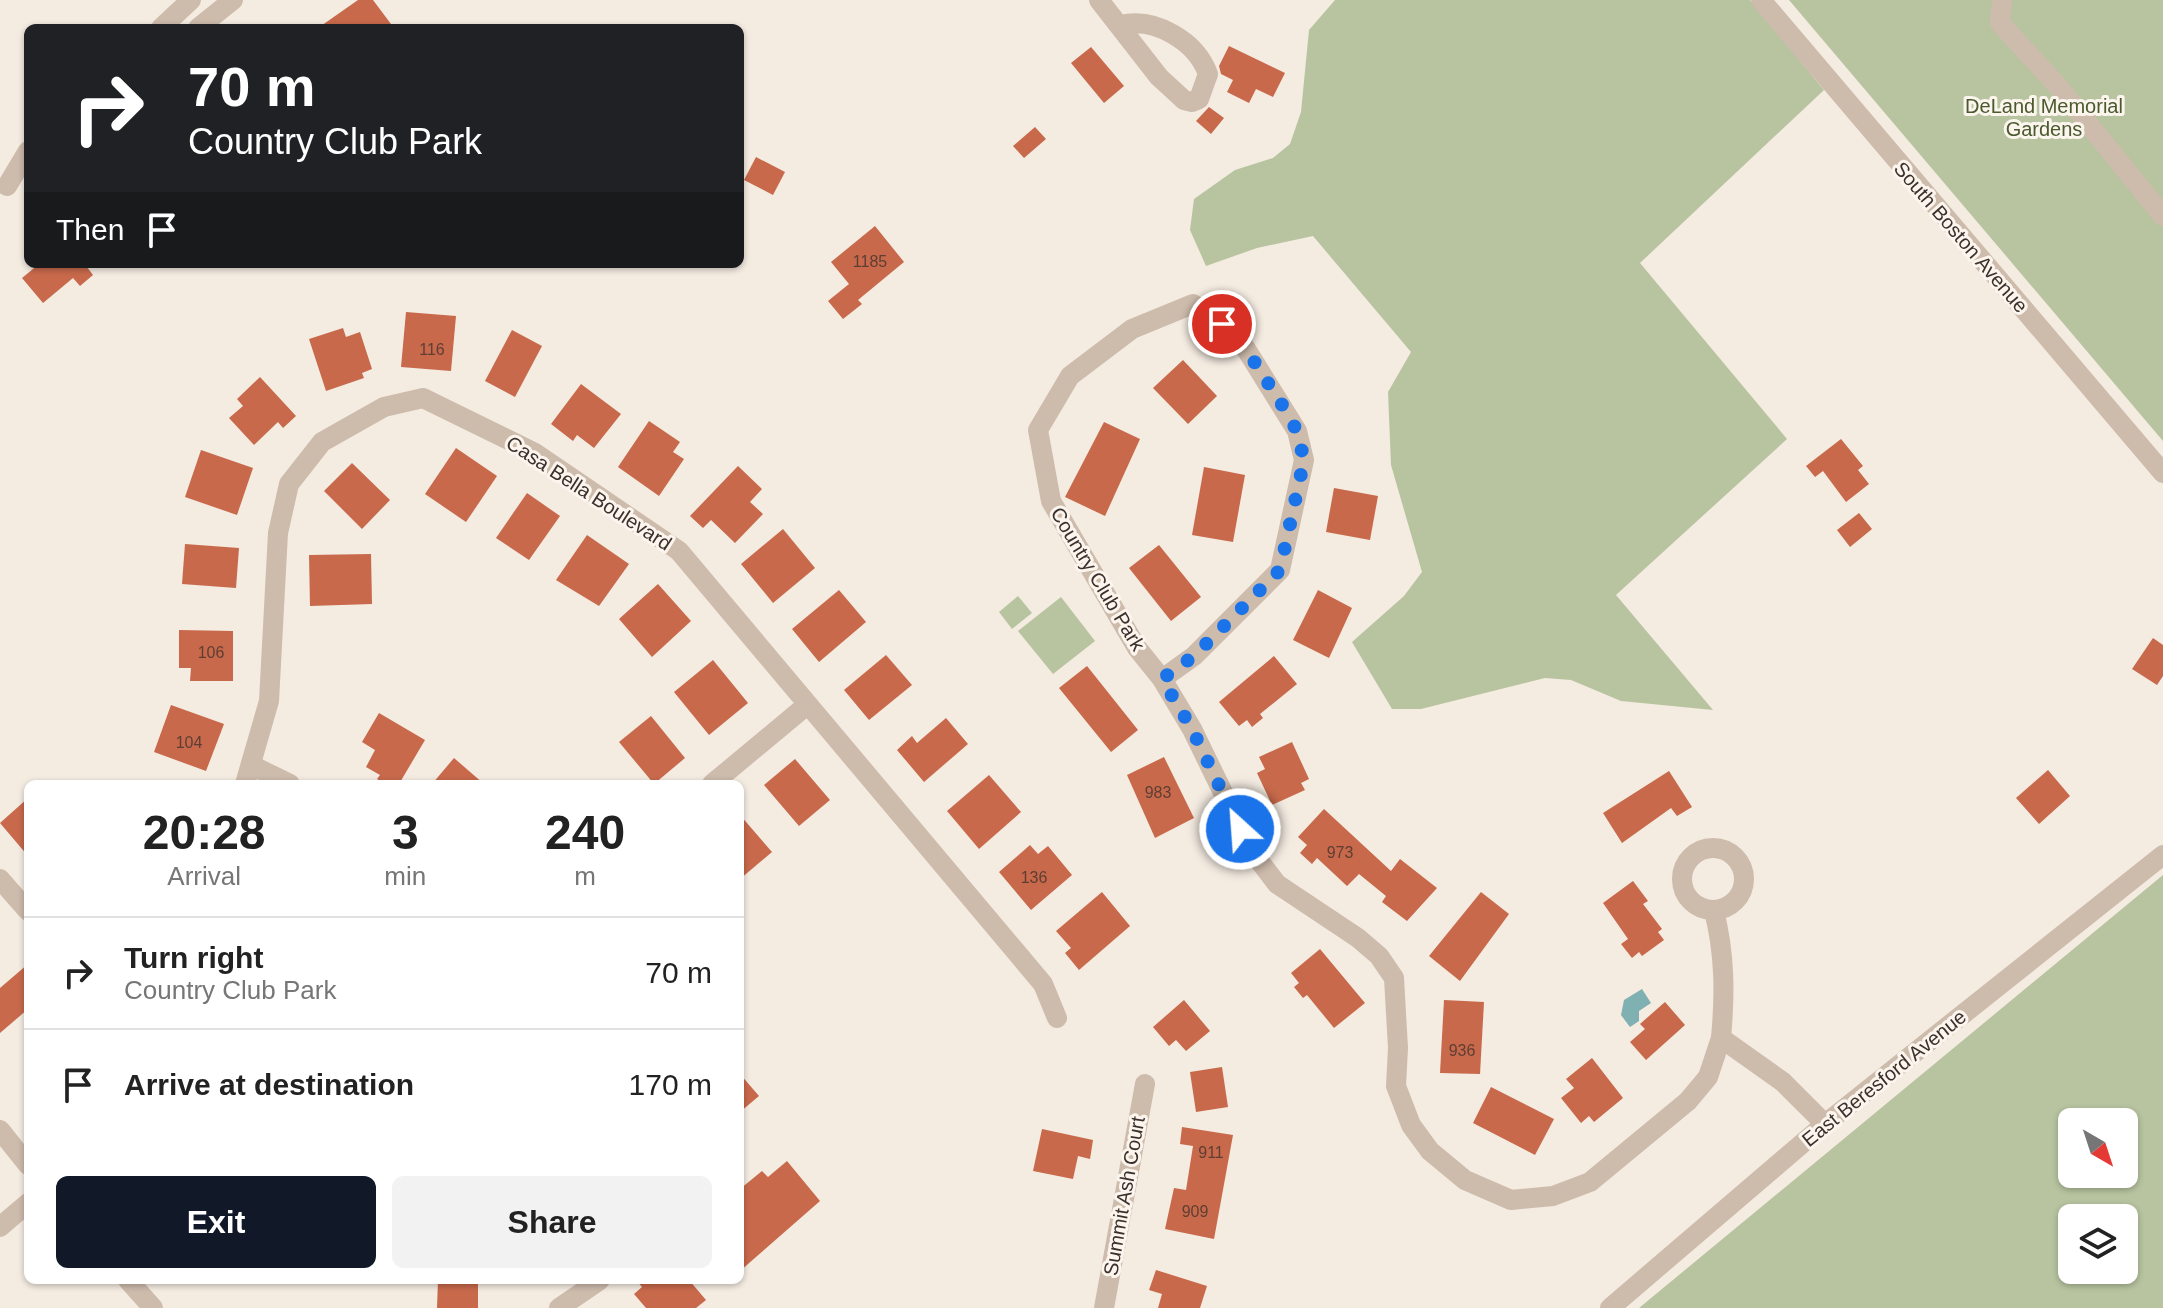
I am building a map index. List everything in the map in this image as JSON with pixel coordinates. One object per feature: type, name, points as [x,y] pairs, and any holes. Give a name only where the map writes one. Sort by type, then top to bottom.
[{"type":"street","points":[[165,24],[191,0]]},
{"type":"street","points":[[203,24],[233,0]]},
{"type":"street","points":[[1099,0],[1111,18],[1121,25]]},
{"type":"street","name":"South Boston Avenue","points":[[1761,0],[2163,473]]},
{"type":"street","points":[[2002,0],[2000,23],[2056,84],[2163,216]]},
{"type":"street","points":[[3,189],[24,157]]},
{"type":"street","points":[[3,189],[24,176]]},
{"type":"street","name":"Country Club Park","points":[[1162,679],[1194,656],[1280,570],[1304,460],[1297,431],[1246,349],[1222,324],[1193,304],[1132,329],[1070,376],[1038,430],[1051,501],[1137,648],[1162,679],[1192,729],[1259,861],[1277,884],[1306,907],[1358,938],[1379,956],[1394,978],[1398,1048],[1396,1086],[1411,1125],[1430,1151],[1465,1180],[1511,1200],[1553,1196],[1590,1182],[1688,1101],[1708,1077],[1721,1038],[1726,991],[1722,942],[1714,911]]},
{"type":"street","name":"Casa Bella Boulevard","points":[[248,774],[269,701],[278,533],[289,484],[322,442],[384,407],[423,398],[535,453],[679,551],[1043,984],[1057,1018]]},
{"type":"street","points":[[717,780],[807,705]]},
{"type":"street","points":[[248,774],[273,780]]},
{"type":"street","name":"East Beresford Avenue","points":[[1610,1308],[1825,1124],[2163,855]]},
{"type":"street","points":[[0,879],[24,906]]},
{"type":"street","points":[[1721,1038],[1783,1082],[1825,1124]]},
{"type":"street","name":"Summit Ash Court","points":[[1104,1308],[1145,1084]]},
{"type":"street","points":[[0,1130],[24,1160]]},
{"type":"street","points":[[0,1227],[24,1206]]},
{"type":"street","points":[[132,1284],[153,1308]]},
{"type":"street","points":[[559,1308],[594,1284]]},
{"type":"green space","points":[[1335,0],[1750,0],[1824,90],[1640,263],[1787,439],[1616,595],[1713,710],[1621,701],[1571,680],[1545,678],[1421,709],[1392,709],[1352,642],[1404,596],[1422,572],[1391,465],[1388,392],[1411,352],[1313,236],[1257,248],[1206,266],[1190,230],[1194,199],[1235,170],[1273,158],[1290,144],[1301,112],[1309,30]]},
{"type":"green space","name":"DeLand Memorial Gardens","points":[[1789,0],[2163,0],[2163,441]]},
{"type":"green space","points":[[1018,596],[1032,613],[1012,629],[999,612]]},
{"type":"green space","points":[[1061,597],[1095,641],[1053,674],[1018,631]]},
{"type":"green space","points":[[2163,875],[2163,1308],[1639,1308]]},
{"type":"water","points":[[1642,989],[1651,1003],[1639,1011],[1639,1021],[1630,1027],[1621,1015],[1624,1000]]},
{"type":"building","points":[[358,0],[373,0],[391,24],[324,24]]},
{"type":"building","points":[[1229,46],[1285,73],[1273,97],[1256,89],[1249,103],[1227,92],[1233,80],[1221,74],[1219,66]]},
{"type":"building","points":[[1091,47],[1124,86],[1104,103],[1071,63]]},
{"type":"building","points":[[1209,107],[1224,118],[1211,134],[1196,121]]},
{"type":"building","points":[[1035,127],[1046,139],[1024,158],[1013,146]]},
{"type":"building","points":[[756,157],[785,172],[773,195],[744,180]]},
{"type":"building","points":[[875,226],[904,262],[858,300],[862,304],[843,319],[828,301],[849,284],[831,262]]},
{"type":"building","points":[[34,268],[88,268],[93,275],[80,286],[73,278],[43,303],[22,278]]},
{"type":"building","points":[[406,312],[456,316],[451,371],[401,367]]},
{"type":"building","points":[[343,328],[346,337],[360,332],[372,369],[362,373],[364,378],[326,391],[309,339]]},
{"type":"building","points":[[512,330],[542,346],[515,397],[485,381]]},
{"type":"building","points":[[1183,360],[1217,396],[1188,424],[1153,388]]},
{"type":"building","points":[[260,377],[296,416],[283,428],[278,422],[254,445],[229,418],[243,406],[237,399]]},
{"type":"building","points":[[581,384],[621,414],[594,448],[577,435],[573,441],[551,424]]},
{"type":"building","points":[[649,421],[680,442],[673,452],[684,459],[659,496],[618,467]]},
{"type":"building","points":[[1104,422],[1140,439],[1105,516],[1065,497]]},
{"type":"building","points":[[1841,439],[1863,466],[1858,470],[1869,484],[1846,502],[1823,471],[1815,477],[1806,466]]},
{"type":"building","points":[[456,448],[497,476],[466,522],[425,494]]},
{"type":"building","points":[[201,450],[253,468],[237,515],[185,497]]},
{"type":"building","points":[[352,463],[390,500],[362,529],[324,491]]},
{"type":"building","points":[[738,466],[762,489],[750,502],[763,514],[735,543],[711,520],[703,528],[690,516]]},
{"type":"building","points":[[1204,467],[1245,475],[1233,542],[1192,535]]},
{"type":"building","points":[[1334,488],[1378,496],[1370,540],[1326,532]]},
{"type":"building","points":[[527,493],[560,516],[529,560],[496,538]]},
{"type":"building","points":[[1859,513],[1872,529],[1850,547],[1837,530]]},
{"type":"building","points":[[783,529],[815,568],[773,603],[741,564]]},
{"type":"building","points":[[587,535],[629,564],[599,606],[556,580]]},
{"type":"building","points":[[185,544],[239,548],[236,588],[182,584]]},
{"type":"building","points":[[1159,545],[1201,597],[1171,621],[1129,568]]},
{"type":"building","points":[[371,554],[372,604],[310,606],[309,555]]},
{"type":"building","points":[[658,584],[691,621],[652,657],[619,619]]},
{"type":"building","points":[[839,590],[866,622],[819,662],[792,629]]},
{"type":"building","points":[[1318,590],[1352,608],[1329,658],[1293,640]]},
{"type":"building","points":[[179,630],[233,631],[233,681],[190,681],[191,668],[179,668]]},
{"type":"building","points":[[2153,638],[2163,645],[2163,676],[2157,685],[2132,669]]},
{"type":"building","points":[[886,655],[912,685],[869,720],[844,690]]},
{"type":"building","points":[[1274,656],[1297,684],[1260,714],[1263,718],[1252,727],[1247,720],[1239,726],[1219,702]]},
{"type":"building","points":[[713,660],[748,703],[709,735],[674,692]]},
{"type":"building","points":[[1087,666],[1138,730],[1111,752],[1059,688]]},
{"type":"building","points":[[171,705],[224,724],[206,771],[154,752]]},
{"type":"building","points":[[379,713],[425,740],[401,780],[377,779],[380,775],[366,767],[375,750],[362,742]]},
{"type":"building","points":[[651,716],[685,758],[659,780],[651,780],[619,742]]},
{"type":"building","points":[[946,718],[968,744],[924,782],[897,750],[912,736],[917,743]]},
{"type":"building","points":[[1292,742],[1309,779],[1301,783],[1305,790],[1272,805],[1257,773],[1265,769],[1259,757]]},
{"type":"building","points":[[1164,757],[1194,818],[1155,838],[1127,775]]},
{"type":"building","points":[[454,758],[479,780],[435,780]]},
{"type":"building","points":[[795,759],[830,800],[799,826],[764,785]]},
{"type":"building","points":[[2048,770],[2070,796],[2039,824],[2016,798]]},
{"type":"building","points":[[1669,771],[1692,807],[1677,816],[1671,808],[1622,843],[1603,813]]},
{"type":"building","points":[[989,775],[1021,812],[979,849],[947,811]]},
{"type":"building","points":[[24,802],[24,851],[0,823]]},
{"type":"building","points":[[1324,809],[1391,871],[1400,859],[1437,888],[1407,921],[1382,902],[1386,896],[1359,874],[1347,886],[1317,858],[1312,864],[1300,853],[1307,845],[1298,837]]},
{"type":"building","points":[[744,820],[772,852],[744,876]]},
{"type":"building","points":[[1030,845],[1038,854],[1048,846],[1072,875],[1031,910],[999,872]]},
{"type":"building","points":[[1633,881],[1648,901],[1643,904],[1662,929],[1658,932],[1664,940],[1642,956],[1639,952],[1632,958],[1621,944],[1628,939],[1603,903]]},
{"type":"building","points":[[1102,892],[1130,926],[1079,970],[1065,953],[1071,948],[1056,931]]},
{"type":"building","points":[[1481,892],[1509,914],[1460,981],[1429,956]]},
{"type":"building","points":[[1320,949],[1365,1003],[1334,1028],[1307,995],[1303,998],[1294,987],[1299,983],[1291,973]]},
{"type":"building","points":[[24,967],[24,1012],[0,1033],[0,988]]},
{"type":"building","points":[[1184,1000],[1210,1031],[1186,1051],[1176,1040],[1169,1046],[1153,1027]]},
{"type":"building","points":[[1444,1000],[1484,1002],[1480,1074],[1440,1073]]},
{"type":"building","points":[[1665,1002],[1685,1025],[1646,1060],[1630,1042],[1645,1029],[1640,1024]]},
{"type":"building","points":[[1592,1058],[1623,1098],[1594,1122],[1589,1116],[1581,1123],[1561,1098],[1574,1088],[1566,1079]]},
{"type":"building","points":[[1222,1067],[1228,1107],[1196,1112],[1190,1072]]},
{"type":"building","points":[[744,1079],[759,1096],[744,1109]]},
{"type":"building","points":[[1491,1087],[1554,1119],[1535,1155],[1473,1123]]},
{"type":"building","points":[[1182,1127],[1233,1135],[1214,1239],[1165,1229],[1174,1188],[1186,1190],[1193,1146],[1180,1144]]},
{"type":"building","points":[[1042,1129],[1093,1140],[1090,1159],[1078,1156],[1073,1179],[1033,1171]]},
{"type":"building","points":[[787,1161],[820,1201],[744,1268],[744,1186],[762,1171],[768,1177]]},
{"type":"building","points":[[1156,1270],[1207,1286],[1200,1308],[1158,1308],[1162,1294],[1149,1290]]},
{"type":"building","points":[[438,1284],[478,1284],[478,1308],[437,1308]]},
{"type":"building","points":[[639,1284],[692,1284],[706,1300],[696,1308],[646,1308],[634,1294],[642,1287]]},
{"type":"route","points":[[1222,324],[1246,349],[1281,403],[1297,431],[1304,460],[1280,570],[1194,656],[1162,679],[1192,729],[1240,829]]}]
